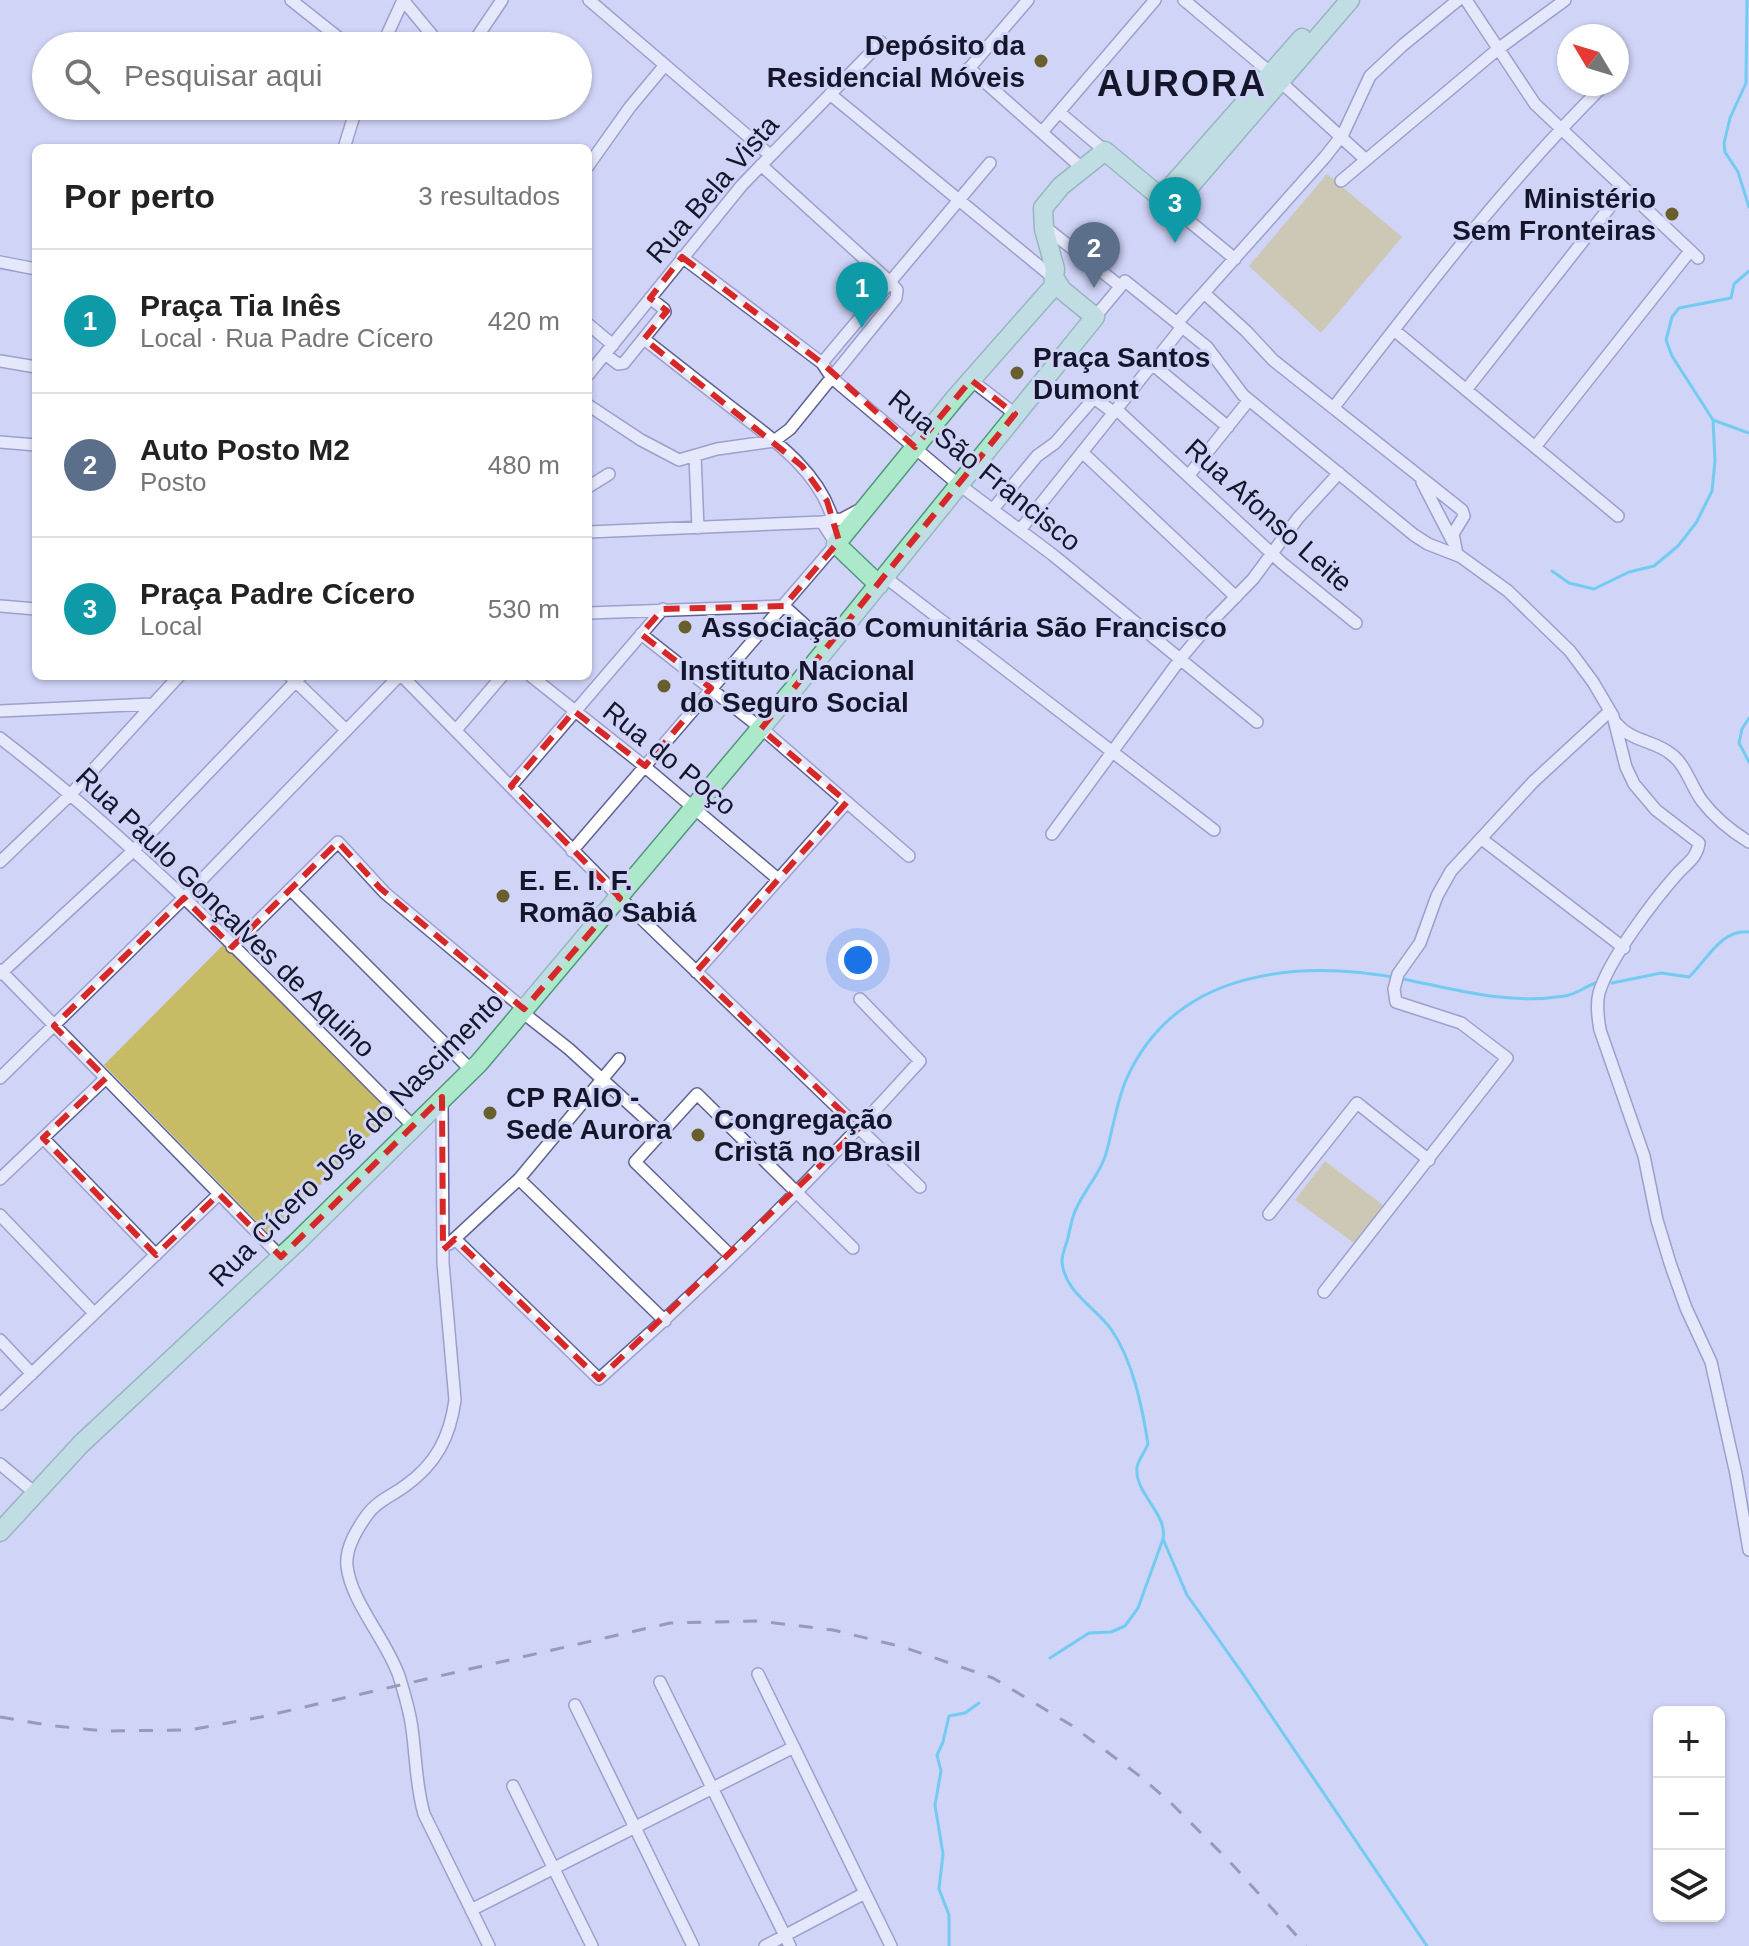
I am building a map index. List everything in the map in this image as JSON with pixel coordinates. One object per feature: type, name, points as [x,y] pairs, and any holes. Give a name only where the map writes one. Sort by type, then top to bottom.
[{"type":"main road","points":[[1276,77],[1335,0]]},
{"type":"main road","points":[[882,581],[836,544],[971,380],[1049,292],[1055,279],[1042,213],[1045,204],[1061,186],[1105,151],[1167,203],[1276,77],[1350,0]]},
{"type":"main road","points":[[1055,279],[1062,290],[1095,317]]},
{"type":"main road","name":"Rua Cícero José do Nascimento","points":[[0,1532],[81,1444],[281,1257],[471,1070],[695,809],[1095,317]]},
{"type":"street","points":[[291,0],[331,32]]},
{"type":"street","points":[[388,32],[403,0],[429,32]]},
{"type":"street","points":[[480,32],[502,0]]},
{"type":"street","points":[[589,0],[770,155]]},
{"type":"street","points":[[960,79],[1028,0]]},
{"type":"street","points":[[1042,132],[1155,0]]},
{"type":"street","points":[[1184,0],[1276,77],[1366,160]]},
{"type":"street","points":[[1020,530],[1152,364],[1204,293],[1317,168],[1341,137],[1361,90],[1372,73],[1458,0]]},
{"type":"street","points":[[1466,0],[1535,104],[1694,254],[1535,447]]},
{"type":"street","points":[[1341,181],[1498,49],[1565,0]]},
{"type":"street","name":"Rua Bela Vista","points":[[592,370],[682,257],[761,165],[881,42]]},
{"type":"street","points":[[592,160],[665,65]]},
{"type":"street","points":[[969,68],[1083,169]]},
{"type":"street","points":[[830,94],[1055,279]]},
{"type":"street","points":[[1334,407],[1452,255],[1593,96]]},
{"type":"street","points":[[1059,112],[1105,151]]},
{"type":"street","points":[[345,144],[353,120]]},
{"type":"street","points":[[822,363],[990,163]]},
{"type":"street","points":[[592,408],[665,455],[679,460],[717,449],[774,441],[790,429],[896,298],[896,288],[889,281],[761,165]]},
{"type":"street","points":[[1466,390],[1624,189]]},
{"type":"street","points":[[1167,203],[1235,259]]},
{"type":"street","points":[[1044,226],[1210,350],[1236,388],[1249,400],[1420,539],[1458,553],[1508,591],[1553,633],[1586,672],[1613,716],[1630,736],[1665,749],[1677,758],[1709,809],[1749,842]]},
{"type":"street","name":"Rua São Francisco","points":[[682,257],[822,363],[832,378],[959,484],[1181,658],[1257,722]]},
{"type":"street","points":[[0,262],[32,268]]},
{"type":"street","name":"Rua Cícero José do Nascimento","points":[[1095,317],[1123,284]]},
{"type":"street","points":[[1204,293],[1273,360],[1465,513],[1454,531],[1458,553]]},
{"type":"street","points":[[592,329],[618,364],[624,363],[665,312],[650,298]]},
{"type":"street","points":[[1394,330],[1618,516]]},
{"type":"street","points":[[572,851],[836,544],[827,521],[827,501],[818,486],[774,441],[644,339]]},
{"type":"street","points":[[0,361],[32,366]]},
{"type":"street","points":[[1152,364],[1228,427]]},
{"type":"street","points":[[971,380],[1015,414]]},
{"type":"street","name":"Rua Afonso Leite","points":[[993,509],[1037,456],[1055,443],[1094,398],[1114,411],[1189,475],[1318,594],[1356,623]]},
{"type":"street","points":[[1189,475],[1249,400]]},
{"type":"street","points":[[0,442],[32,445]]},
{"type":"street","points":[[1082,452],[1236,597]]},
{"type":"street","points":[[695,456],[698,528]]},
{"type":"street","points":[[1052,834],[1181,658],[1339,473]]},
{"type":"street","points":[[592,485],[609,474]]},
{"type":"street","points":[[1418,475],[1458,553]]},
{"type":"street","points":[[592,532],[827,521],[853,514],[886,484]]},
{"type":"street","points":[[882,581],[1214,830]]},
{"type":"street","points":[[0,606],[32,609]]},
{"type":"street","points":[[592,613],[784,606],[829,647]]},
{"type":"street","points":[[511,786],[663,609]]},
{"type":"street","points":[[641,634],[761,729],[909,856]]},
{"type":"street","points":[[0,862],[71,794],[175,680]]},
{"type":"street","points":[[281,1257],[1,972],[134,850],[294,680]]},
{"type":"street","points":[[298,680],[346,730]]},
{"type":"street","points":[[0,1078],[184,898],[396,680]]},
{"type":"street","points":[[404,680],[572,851],[920,1187]]},
{"type":"street","points":[[456,730],[499,680]]},
{"type":"street","name":"Rua do Poço","points":[[536,680],[778,879]]},
{"type":"street","points":[[0,711],[152,704]]},
{"type":"street","points":[[1324,1292],[1507,1058],[1461,1023],[1396,1002],[1396,979],[1420,943],[1431,911],[1451,871],[1483,840],[1533,782],[1613,716]]},
{"type":"street","points":[[1613,716],[1631,781],[1661,814],[1698,842],[1696,854],[1678,872],[1624,948],[1600,992],[1597,1007],[1600,1030],[1644,1156],[1657,1220],[1673,1271],[1711,1362],[1749,1550]]},
{"type":"street","name":"Rua Paulo Gonçalves de Aquino","points":[[2,744],[71,794],[134,850],[413,1126]]},
{"type":"street","points":[[696,972],[847,802]]},
{"type":"street","points":[[1483,840],[1624,948]]},
{"type":"street","points":[[232,947],[338,842],[385,893],[661,1133]]},
{"type":"street","points":[[290,889],[471,1070]]},
{"type":"street","points":[[455,1239],[599,1379],[665,1321],[797,1192],[920,1061],[860,999]]},
{"type":"street","points":[[443,1250],[519,1179],[619,1059]]},
{"type":"street","points":[[0,1179],[106,1078]]},
{"type":"street","points":[[731,1256],[635,1162],[697,1094],[853,1248]]},
{"type":"street","points":[[442,1099],[445,1189],[443,1250],[455,1400],[449,1433],[437,1455],[415,1478],[373,1506],[356,1533],[347,1563],[352,1588],[389,1652],[404,1694],[412,1724],[424,1814],[489,1946]]},
{"type":"street","points":[[1269,1214],[1357,1103],[1429,1160]]},
{"type":"street","points":[[43,1138],[156,1255]]},
{"type":"street","points":[[519,1179],[665,1321]]},
{"type":"street","points":[[0,1404],[219,1194]]},
{"type":"street","points":[[0,1215],[94,1313]]},
{"type":"street","points":[[0,1340],[32,1374]]},
{"type":"street","points":[[0,1464],[35,1493]]},
{"type":"street","points":[[758,1674],[891,1946]]},
{"type":"street","points":[[660,1682],[788,1941]]},
{"type":"street","points":[[575,1705],[693,1946]]},
{"type":"street","points":[[471,1910],[794,1747]]},
{"type":"street","points":[[513,1786],[592,1946]]},
{"type":"street","points":[[765,1946],[788,1941],[865,1893]]},
{"type":"highlighted area","points":[[682,257],[822,363],[915,447],[971,380],[1015,414],[761,729],[847,802],[696,972],[859,1128],[599,1379],[455,1239],[443,1250],[442,1097],[281,1257],[219,1194],[156,1255],[43,1138],[106,1078],[54,1026],[184,898],[232,947],[338,842],[380,888],[524,1009],[620,898],[511,786],[574,711],[645,766],[711,688],[641,634],[663,609],[784,606],[839,541],[827,501],[802,466],[644,339],[667,311],[650,298]]},
{"type":"shaded area","points":[[1327,174],[1402,237],[1321,333],[1249,266]]},
{"type":"shaded area","points":[[224,944],[391,1114],[270,1235],[104,1065]]},
{"type":"shaded area","points":[[1325,1161],[1383,1205],[1354,1243],[1295,1200]]},
{"type":"waterway","points":[[1747,0],[1746,83],[1730,118],[1724,143],[1725,152],[1738,172],[1749,207]]},
{"type":"waterway","points":[[1749,271],[1734,284],[1731,298],[1679,308],[1672,317],[1666,340],[1672,356],[1713,420],[1749,433]]},
{"type":"waterway","points":[[1552,571],[1569,583],[1594,589],[1629,572],[1654,566],[1678,546],[1696,523],[1712,491],[1715,461],[1713,420]]},
{"type":"waterway","points":[[1749,718],[1742,729],[1739,743],[1749,762]]},
{"type":"waterway","points":[[1612,983],[1661,973],[1689,977],[1722,940],[1739,932],[1749,932]]},
{"type":"waterway","points":[[1427,1946],[1187,1595],[1163,1539],[1161,1521],[1137,1477],[1137,1467],[1148,1444],[1131,1369],[1111,1329],[1068,1282],[1063,1255],[1075,1212],[1105,1158],[1126,1080],[1148,1043],[1175,1015],[1207,994],[1243,980],[1282,973],[1322,971],[1363,973],[1483,995],[1523,999],[1574,994],[1598,982]]},
{"type":"waterway","points":[[1050,1658],[1089,1633],[1111,1632],[1125,1626],[1138,1608],[1163,1539]]},
{"type":"waterway","points":[[949,1946],[949,1915],[939,1889],[943,1854],[935,1805],[941,1771],[937,1755],[949,1716],[965,1713],[979,1703]]},
{"type":"railway","points":[[0,1717],[103,1731],[189,1730],[261,1717],[670,1623],[759,1621],[833,1630],[903,1647],[993,1678],[1071,1725],[1171,1803],[1230,1862],[1306,1946]]},
{"type":"place","name":"Depósito da Residencial Móveis","points":[[1041,61]]},
{"type":"place","name":"Ministério Sem Fronteiras","points":[[1672,214]]},
{"type":"place","name":"Praça Padre Cícero","points":[[1175,243]]},
{"type":"place","name":"Auto Posto M2","points":[[1094,288]]},
{"type":"place","name":"Praça Tia Inês","points":[[862,328]]},
{"type":"place","name":"Praça Santos Dumont","points":[[1017,373]]},
{"type":"place","name":"Associação Comunitária São Francisco","points":[[685,627]]},
{"type":"place","name":"Instituto Nacional do Seguro Social","points":[[664,686]]},
{"type":"place","name":"E. E. I. F. Romão Sabiá","points":[[503,896]]},
{"type":"place","name":"CP RAIO - Sede Aurora","points":[[490,1113]]},
{"type":"place","name":"Congregação Cristã no Brasil","points":[[698,1135]]},
{"type":"district","name":"AURORA","points":[[1182,83]]}]
